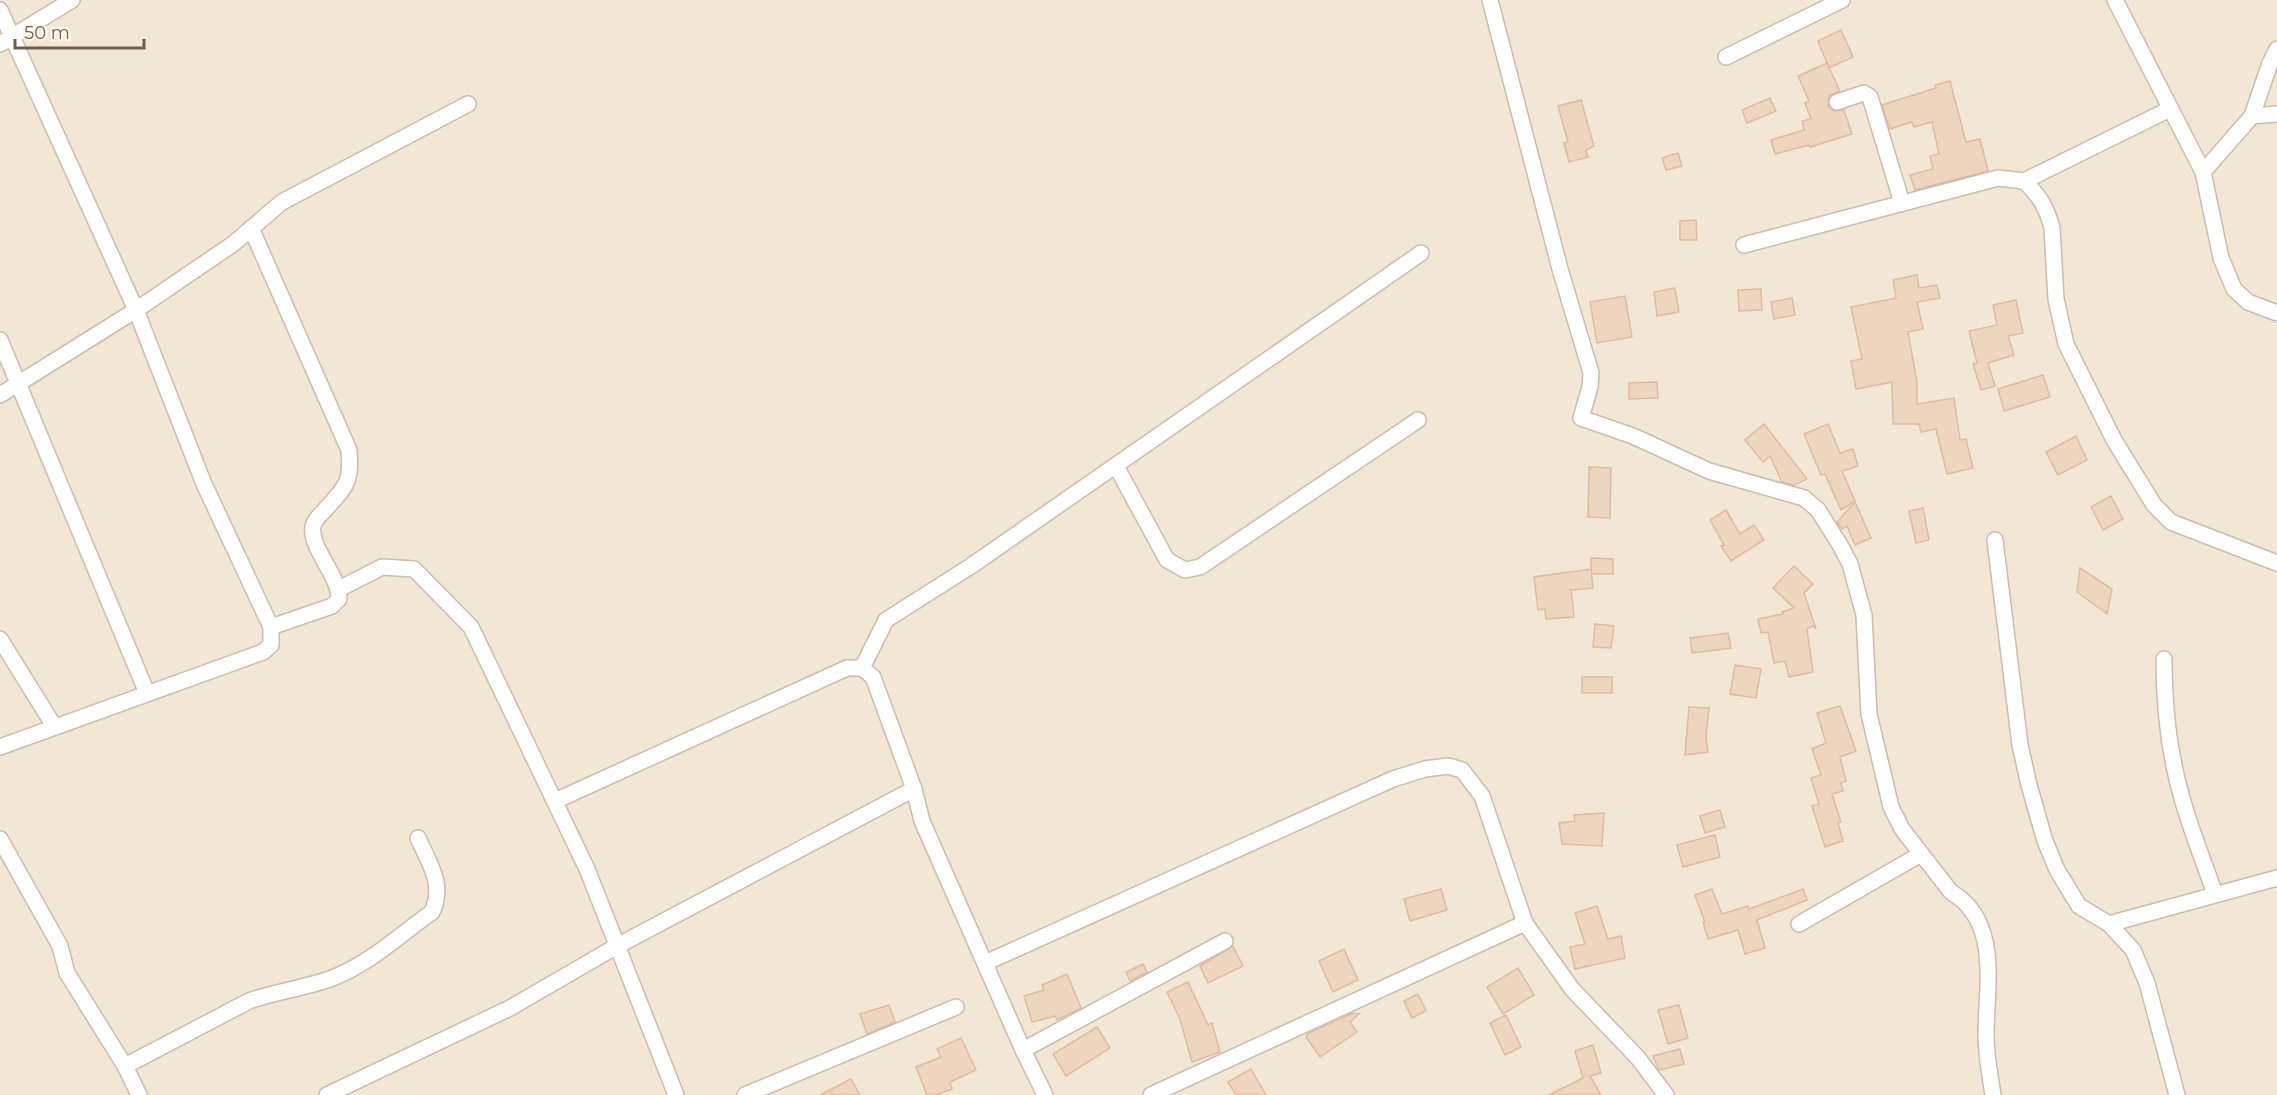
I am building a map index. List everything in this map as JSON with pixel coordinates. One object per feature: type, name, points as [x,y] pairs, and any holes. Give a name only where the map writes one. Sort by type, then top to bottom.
[{"type":"street","points":[[5,41],[72,0]]},
{"type":"street","points":[[1490,0],[1557,259],[1591,373],[1590,387],[1581,418],[1633,436],[1709,471],[1804,498],[1818,510],[1840,545],[1850,564],[1864,615],[1869,714],[1891,807],[1902,829],[1951,892],[1973,909],[1981,926],[1988,957],[1986,1038],[1994,1095]]},
{"type":"street","points":[[1726,57],[1842,0]]},
{"type":"street","points":[[2115,0],[2203,172],[2221,258],[2234,289],[2248,302],[2277,313]]},
{"type":"street","points":[[0,10],[5,41],[136,310],[204,483],[271,627],[271,645],[263,652],[0,747]]},
{"type":"street","points":[[2203,172],[2252,116],[2277,49]]},
{"type":"street","points":[[1837,102],[1864,93],[1870,97],[1874,104],[1902,203]]},
{"type":"street","points":[[0,395],[136,310],[233,244],[282,202],[468,104]]},
{"type":"street","points":[[1744,245],[1998,178],[2024,181],[2170,109]]},
{"type":"street","points":[[2252,116],[2277,114]]},
{"type":"street","points":[[2024,181],[2043,202],[2050,219],[2056,299],[2066,344],[2114,440],[2154,505],[2170,522],[2277,563]]},
{"type":"street","points":[[251,228],[349,450],[351,470],[346,486],[316,519],[313,527],[314,538],[339,588],[339,599],[332,606],[271,627]]},
{"type":"street","points":[[862,668],[886,620],[971,566],[1421,254]]},
{"type":"street","points":[[0,340],[147,693]]},
{"type":"street","points":[[1116,466],[1167,560],[1185,570],[1200,567],[1418,420]]},
{"type":"street","points":[[1995,540],[2020,745],[2039,819],[2057,870],[2079,906],[2109,924],[2133,950],[2147,983],[2177,1095]]},
{"type":"street","points":[[339,588],[382,567],[414,569],[471,627],[587,869],[676,1095]]},
{"type":"street","points":[[0,639],[54,726]]},
{"type":"street","points":[[2164,660],[2164,692],[2175,769],[2214,894]]},
{"type":"street","points":[[555,801],[847,668],[862,668],[873,677],[914,789],[922,821],[1045,1095]]},
{"type":"street","points":[[985,963],[1393,779],[1425,769],[1448,766],[1462,770],[1482,796],[1525,922],[1572,989],[1638,1058],[1666,1095]]},
{"type":"street","points":[[327,1095],[510,1008],[617,946],[914,789]]},
{"type":"street","points":[[125,1066],[249,1001],[333,978],[354,968],[432,912],[438,900],[438,885],[418,838]]},
{"type":"street","points":[[0,839],[60,946],[67,973],[125,1066],[139,1095]]},
{"type":"street","points":[[1799,924],[1921,854]]},
{"type":"street","points":[[2109,924],[2277,878]]},
{"type":"street","points":[[1151,1095],[1525,922]]},
{"type":"street","points":[[1023,1050],[1225,941]]},
{"type":"street","points":[[745,1095],[956,1007]]},
{"type":"shaded area","points":[[0,0],[2277,0],[2277,1095],[0,1095]]},
{"type":"building","points":[[1841,30],[1853,57],[1829,68],[1818,41]]},
{"type":"building","points":[[1827,63],[1839,89],[1829,96],[1828,106],[1834,111],[1844,110],[1852,134],[1810,147],[1809,145],[1775,154],[1771,140],[1804,130],[1802,121],[1811,119],[1805,103],[1809,101],[1798,76]]},
{"type":"building","points":[[1950,81],[1966,142],[1980,139],[1988,171],[1915,190],[1910,175],[1933,169],[1930,156],[1939,154],[1932,122],[1914,127],[1912,122],[1890,129],[1882,105],[1936,88],[1935,85]]},
{"type":"building","points":[[1770,98],[1776,111],[1747,123],[1742,110]]},
{"type":"building","points":[[1581,100],[1594,146],[1586,150],[1588,157],[1569,162],[1564,143],[1568,142],[1558,106]]},
{"type":"building","points":[[1678,153],[1682,166],[1666,170],[1662,158]]},
{"type":"building","points":[[1696,220],[1697,240],[1680,240],[1680,221]]},
{"type":"building","points":[[1917,275],[1919,288],[1937,285],[1940,298],[1917,302],[1923,329],[1908,332],[1917,382],[1917,404],[1954,398],[1960,440],[1966,439],[1973,468],[1947,474],[1936,429],[1921,432],[1919,424],[1893,424],[1892,382],[1856,389],[1851,361],[1862,359],[1851,307],[1896,298],[1893,280]]},
{"type":"building","points":[[1675,288],[1679,312],[1657,316],[1654,292]]},
{"type":"building","points":[[1761,289],[1762,310],[1739,311],[1738,290]]},
{"type":"building","points":[[1625,296],[1632,337],[1597,343],[1590,302]]},
{"type":"building","points":[[1792,298],[1795,315],[1774,319],[1771,302]]},
{"type":"building","points":[[2016,300],[2023,333],[2008,336],[2014,355],[1988,363],[1995,386],[1981,390],[1973,364],[1977,363],[1969,331],[1997,325],[1993,305]]},
{"type":"building","points":[[2043,375],[2050,397],[2004,411],[1998,389]]},
{"type":"building","points":[[1657,382],[1658,398],[1629,399],[1629,383]]},
{"type":"building","points":[[1764,424],[1807,479],[1794,485],[1782,482],[1770,456],[1763,462],[1745,440]]},
{"type":"building","points":[[1828,424],[1840,453],[1853,449],[1858,466],[1842,471],[1855,501],[1841,510],[1825,474],[1821,475],[1804,434]]},
{"type":"building","points":[[2076,436],[2087,460],[2058,475],[2046,452]]},
{"type":"building","points":[[1589,467],[1611,468],[1610,518],[1588,517]]},
{"type":"building","points":[[2111,496],[2123,519],[2103,530],[2091,507]]},
{"type":"building","points":[[1855,502],[1871,538],[1855,545],[1847,526],[1842,529],[1837,522]]},
{"type":"building","points":[[1923,508],[1929,540],[1916,543],[1909,511]]},
{"type":"building","points":[[1726,510],[1740,534],[1754,525],[1764,540],[1731,561],[1721,546],[1724,545],[1710,520]]},
{"type":"building","points":[[1591,558],[1613,559],[1613,574],[1591,574]]},
{"type":"building","points":[[1794,566],[1813,584],[1804,593],[1816,629],[1813,626],[1807,629],[1813,672],[1789,677],[1785,661],[1774,663],[1768,632],[1761,633],[1758,619],[1783,614],[1782,612],[1794,608],[1773,588]]},
{"type":"building","points":[[2080,568],[2112,589],[2107,614],[2077,592]]},
{"type":"building","points":[[1591,569],[1593,588],[1571,590],[1574,617],[1546,619],[1545,609],[1538,610],[1534,577]]},
{"type":"building","points":[[1595,624],[1614,626],[1611,648],[1593,647]]},
{"type":"building","points":[[1728,633],[1731,648],[1692,653],[1690,638]]},
{"type":"building","points":[[1735,665],[1761,669],[1756,698],[1730,694]]},
{"type":"building","points":[[1582,677],[1612,677],[1612,693],[1582,693]]},
{"type":"building","points":[[1840,706],[1856,751],[1840,757],[1846,781],[1841,783],[1843,791],[1832,794],[1841,822],[1838,823],[1843,841],[1825,847],[1812,806],[1819,804],[1811,778],[1821,775],[1812,749],[1826,743],[1817,713]]},
{"type":"building","points":[[1689,707],[1709,708],[1706,736],[1708,752],[1685,755]]},
{"type":"building","points":[[1720,810],[1725,827],[1705,833],[1700,816]]},
{"type":"building","points":[[1604,813],[1602,846],[1562,844],[1559,823],[1575,821],[1574,815]]},
{"type":"building","points":[[1715,835],[1720,857],[1683,867],[1677,845]]},
{"type":"building","points":[[1441,889],[1447,910],[1410,921],[1404,899]]},
{"type":"building","points":[[1712,889],[1722,914],[1748,906],[1749,909],[1803,889],[1807,900],[1757,920],[1765,948],[1745,954],[1738,930],[1708,939],[1703,922],[1705,922],[1695,895]]},
{"type":"building","points":[[1597,906],[1608,939],[1621,936],[1625,958],[1575,969],[1570,947],[1585,944],[1575,913]]},
{"type":"building","points":[[1233,946],[1243,966],[1208,983],[1200,966]]},
{"type":"building","points":[[1344,949],[1358,980],[1333,992],[1319,961]]},
{"type":"building","points":[[1143,964],[1147,972],[1130,981],[1126,972]]},
{"type":"building","points":[[1518,968],[1534,995],[1503,1014],[1487,987]]},
{"type":"building","points":[[1067,974],[1081,1008],[1057,1020],[1055,1016],[1032,1022],[1024,996],[1044,990],[1042,985]]},
{"type":"building","points":[[1188,982],[1208,1025],[1212,1023],[1220,1052],[1192,1062],[1180,1019],[1167,992]]},
{"type":"building","points":[[1418,994],[1426,1011],[1412,1018],[1404,1001]]},
{"type":"building","points":[[889,1005],[895,1022],[867,1034],[860,1014]]},
{"type":"building","points":[[1679,1005],[1688,1038],[1668,1044],[1658,1010]]},
{"type":"building","points":[[1353,1013],[1359,1014],[1350,1022],[1357,1032],[1320,1057],[1306,1037],[1309,1033]]},
{"type":"building","points":[[1506,1015],[1521,1047],[1505,1055],[1490,1023]]},
{"type":"building","points":[[1097,1027],[1110,1048],[1066,1076],[1053,1054]]},
{"type":"building","points":[[961,1038],[976,1070],[950,1082],[952,1089],[936,1095],[927,1095],[916,1067],[941,1057],[937,1049]]},
{"type":"building","points":[[1593,1045],[1601,1073],[1590,1076],[1601,1095],[1549,1095],[1583,1078],[1575,1051]]},
{"type":"building","points":[[1680,1049],[1684,1064],[1659,1070],[1653,1056]]},
{"type":"building","points":[[1251,1069],[1266,1095],[1236,1095],[1228,1082]]},
{"type":"building","points":[[851,1079],[860,1095],[820,1095]]}]
